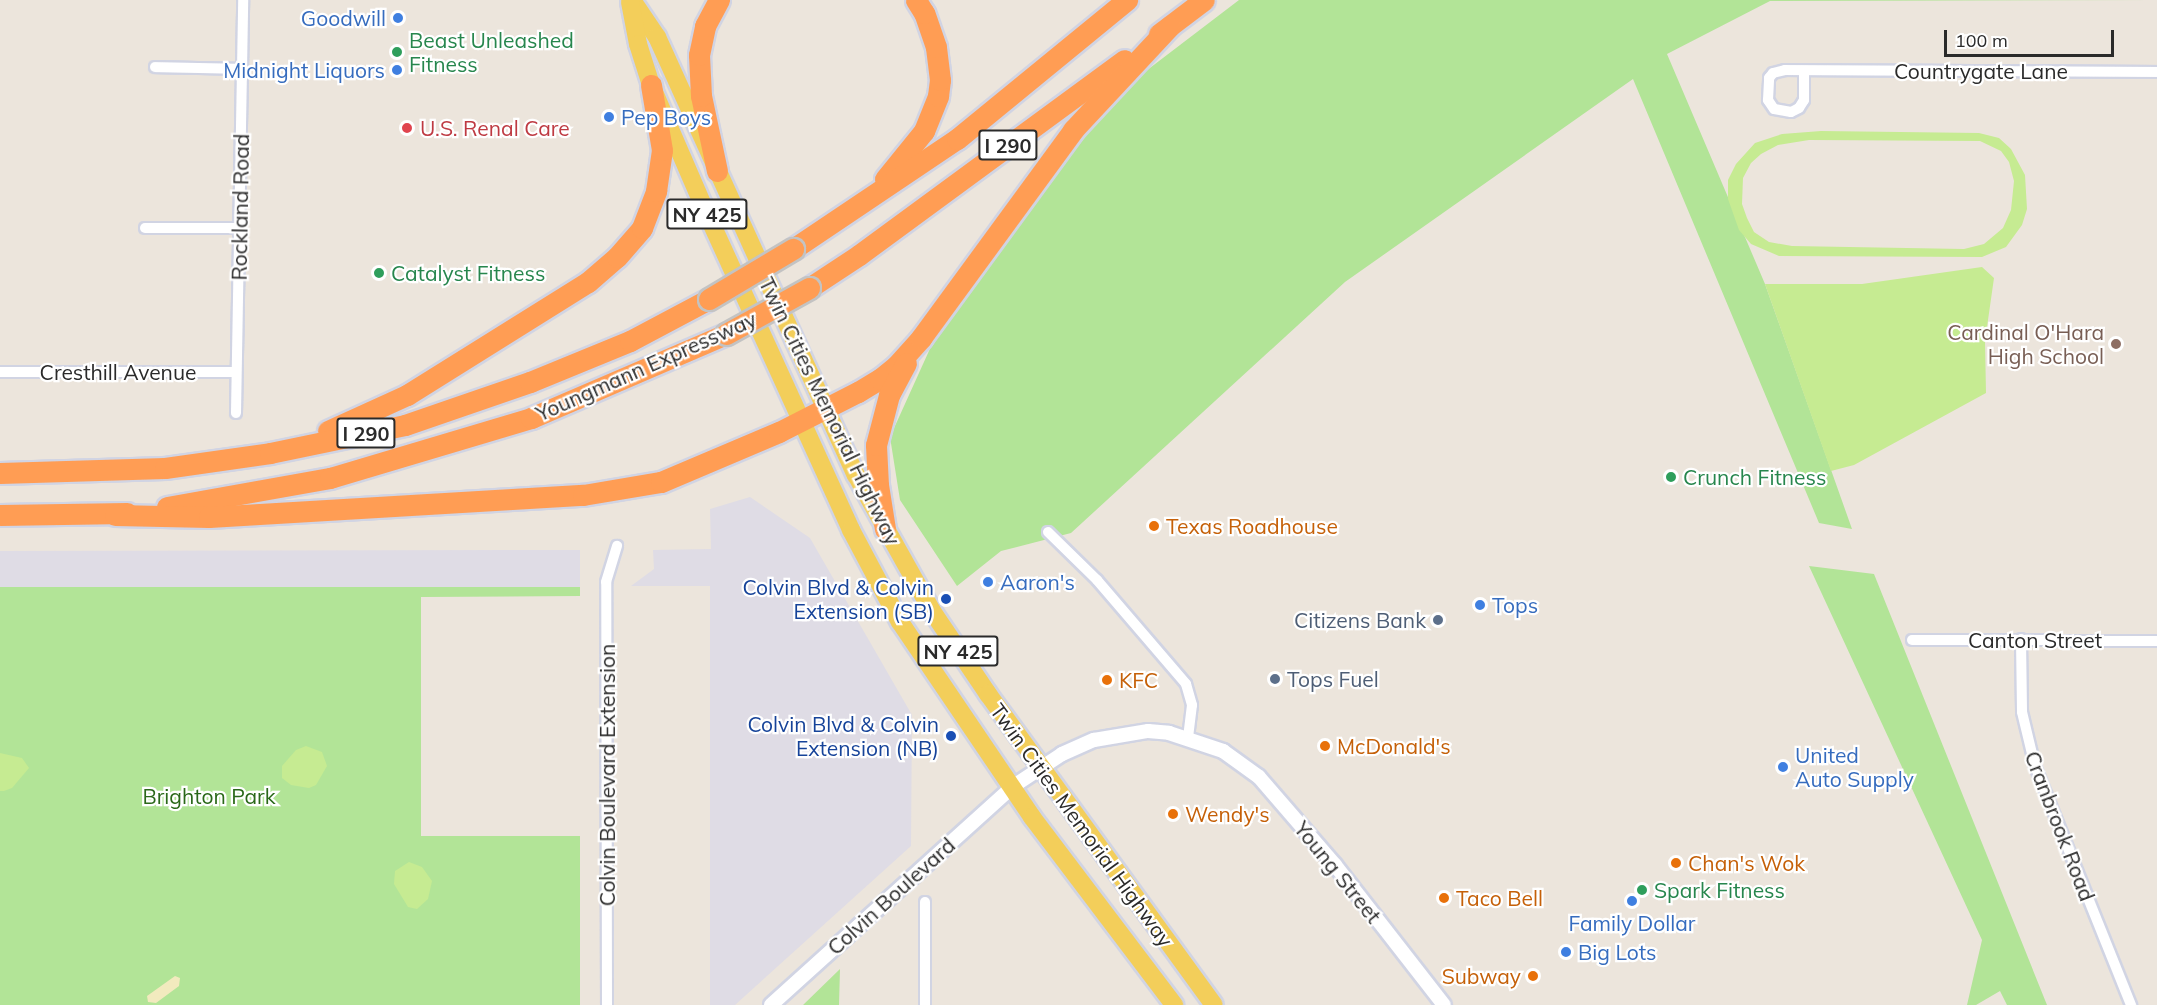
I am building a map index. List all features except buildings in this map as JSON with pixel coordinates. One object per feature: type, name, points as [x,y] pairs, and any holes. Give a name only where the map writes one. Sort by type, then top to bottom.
[{"type":"highway","points":[[717,171],[701,96],[699,55],[705,26],[719,0]]},
{"type":"highway","points":[[854,210],[892,173],[924,131],[936,105],[940,80],[936,47],[928,21],[916,0]]},
{"type":"highway","name":"Youngmann Expressway","points":[[0,473],[165,468],[270,453],[405,425],[530,382],[630,341],[709,299],[854,210],[957,139],[1128,0]]},
{"type":"highway","name":"Youngmann Expressway","points":[[0,515],[115,515],[330,478],[531,418],[726,334],[809,288],[859,255],[1204,0]]},
{"type":"highway","points":[[885,529],[875,452],[889,394],[921,338],[1073,130],[1169,27]]},
{"type":"highway","points":[[270,453],[359,419],[407,395],[588,282],[618,257],[642,228],[656,191],[662,150],[651,85]]},
{"type":"highway","points":[[115,515],[209,517],[583,495],[661,482],[800,422],[880,379],[921,338]]},
{"type":"main road","name":"Twin Cities Memorial Highway","points":[[630,0],[638,44],[651,85],[800,422],[851,530],[900,622],[1012,787],[1174,1005]]},
{"type":"main road","name":"Twin Cities Memorial Highway","points":[[630,0],[657,37],[825,408],[885,529],[932,611],[1041,767],[1214,1005]]},
{"type":"street","name":"Rockland Road","points":[[236,413],[243,0]]},
{"type":"street","points":[[155,67],[242,69]]},
{"type":"street","name":"Countrygate Lane","points":[[1804,71],[1804,100],[1799,108],[1791,112],[1774,109],[1768,100],[1769,78],[1773,73],[1785,70],[2157,72]]},
{"type":"street","points":[[146,228],[239,228]]},
{"type":"street","name":"Cresthill Avenue","points":[[0,372],[237,372]]},
{"type":"street","points":[[1048,532],[1096,580],[1186,684],[1192,705],[1188,738]]},
{"type":"street","name":"Colvin Boulevard Extension","points":[[607,1005],[606,582],[617,546]]},
{"type":"street","name":"Cranbrook Road","points":[[2021,639],[2022,712],[2035,766],[2131,1005]]},
{"type":"street","name":"Canton Street","points":[[1912,640],[2157,641]]},
{"type":"street","name":"Young Street","points":[[1012,787],[1041,767],[1094,740],[1121,734],[1148,731],[1188,738],[1223,752],[1258,777],[1335,865],[1444,1005]]},
{"type":"street","name":"Colvin Boulevard","points":[[771,1005],[1012,787]]},
{"type":"street","points":[[925,902],[925,1005]]},
{"type":"shaded area","points":[[750,497],[810,538],[912,715],[911,846],[735,1005],[710,1005],[710,586],[631,586],[654,569],[653,550],[711,549],[710,509]]},
{"type":"shaded area","points":[[580,550],[580,587],[0,587],[0,551]]},
{"type":"green space","points":[[1239,0],[2157,0],[1770,1],[1667,54],[1765,284],[1852,529],[1819,523],[1633,79],[1345,282],[1071,533],[1001,551],[957,586],[900,500],[890,437],[933,342],[976,278],[1092,119],[1121,90]]},
{"type":"green space","points":[[1821,131],[1979,133],[1999,138],[2011,149],[2025,175],[2027,209],[2022,225],[2006,247],[1982,257],[1779,256],[1751,244],[1739,230],[1728,199],[1728,180],[1736,164],[1755,143],[1782,134]],"holes":[[[1809,140],[1980,141],[2001,151],[2009,162],[2014,181],[2011,210],[2003,228],[1984,244],[1964,249],[1792,246],[1769,242],[1754,232],[1742,204],[1743,178],[1751,163],[1761,154],[1778,145]]]},
{"type":"green space","points":[[1982,267],[1994,278],[1985,341],[1986,393],[1854,465],[1831,471],[1765,284],[1862,284]]},
{"type":"green space","points":[[1809,566],[1874,574],[2047,1005],[2007,1005],[2000,991],[1976,1005],[1967,1005],[1982,940]]},
{"type":"green space","name":"Brighton Park","points":[[0,587],[580,587],[580,596],[421,597],[421,836],[580,836],[580,1005],[0,1005]]},
{"type":"green space","points":[[306,746],[322,752],[327,766],[316,785],[309,788],[291,785],[282,778],[282,766],[296,750]]},
{"type":"green space","points":[[0,753],[22,758],[29,768],[12,788],[4,791],[0,791]]},
{"type":"green space","points":[[409,862],[422,867],[432,881],[428,899],[417,909],[408,907],[394,884],[395,871]]},
{"type":"green space","points":[[840,969],[839,1005],[803,1005]]},
{"type":"sand","points":[[175,976],[180,978],[179,986],[156,1003],[148,1002],[147,996]]},
{"type":"place","name":"Goodwill","points":[[398,18]]},
{"type":"place","name":"Beast Unleashed Fitness","points":[[397,52]]},
{"type":"place","name":"Midnight Liquors","points":[[397,70]]},
{"type":"place","name":"Pep Boys","points":[[609,117]]},
{"type":"place","name":"U.S. Renal Care","points":[[407,128]]},
{"type":"place","name":"Catalyst Fitness","points":[[379,273]]},
{"type":"place","name":"Cardinal O'Hara High School","points":[[2116,344]]},
{"type":"place","name":"Crunch Fitness","points":[[1671,477]]},
{"type":"place","name":"Texas Roadhouse","points":[[1154,526]]},
{"type":"place","name":"Aaron's","points":[[988,582]]},
{"type":"place","name":"Colvin Blvd & Colvin Extension (SB)","points":[[946,599]]},
{"type":"place","name":"Tops","points":[[1480,605]]},
{"type":"place","name":"Citizens Bank","points":[[1438,620]]},
{"type":"place","name":"Tops Fuel","points":[[1275,679]]},
{"type":"place","name":"KFC","points":[[1107,680]]},
{"type":"place","name":"Colvin Blvd & Colvin Extension (NB)","points":[[951,736]]},
{"type":"place","name":"McDonald's","points":[[1325,746]]},
{"type":"place","name":"United Auto Supply","points":[[1783,767]]},
{"type":"place","name":"Wendy's","points":[[1173,814]]},
{"type":"place","name":"Chan's Wok","points":[[1676,863]]},
{"type":"place","name":"Spark Fitness","points":[[1642,890]]},
{"type":"place","name":"Taco Bell","points":[[1444,898]]},
{"type":"place","name":"Family Dollar","points":[[1632,901]]},
{"type":"place","name":"Big Lots","points":[[1566,952]]},
{"type":"place","name":"Subway","points":[[1533,976]]}]
